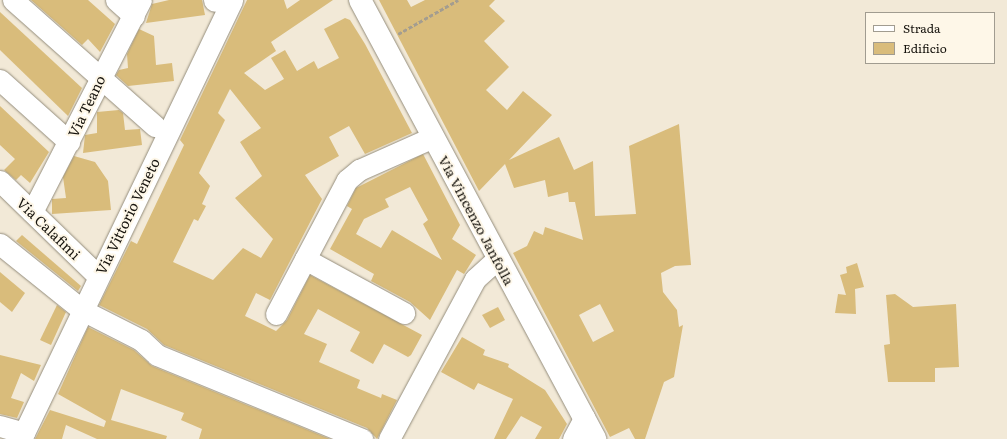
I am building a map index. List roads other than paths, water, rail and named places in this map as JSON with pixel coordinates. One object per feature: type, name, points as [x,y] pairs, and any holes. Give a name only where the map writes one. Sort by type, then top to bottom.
[{"type":"main road","name":"Via Vincenzo Janfolla","points":[[360,0],[594,439]]},
{"type":"street","points":[[13,0],[98,79],[155,126]]},
{"type":"street","points":[[116,0],[137,8]]},
{"type":"street","name":"Via Vittorio Veneto","points":[[0,426],[22,436],[98,276],[221,0]]},
{"type":"street","name":"Via Teano","points":[[32,212],[69,142],[98,79],[137,8]]},
{"type":"street","points":[[0,80],[69,142]]},
{"type":"street","points":[[276,314],[304,259],[352,174],[433,137]]},
{"type":"street","name":"Via Calafimi","points":[[0,181],[98,276]]},
{"type":"street","points":[[0,244],[82,310],[141,340],[157,355],[362,439]]},
{"type":"street","points":[[304,259],[404,313]]},
{"type":"street","points":[[389,439],[475,279],[497,259]]},
{"type":"street","points":[[573,439],[584,418]]}]
